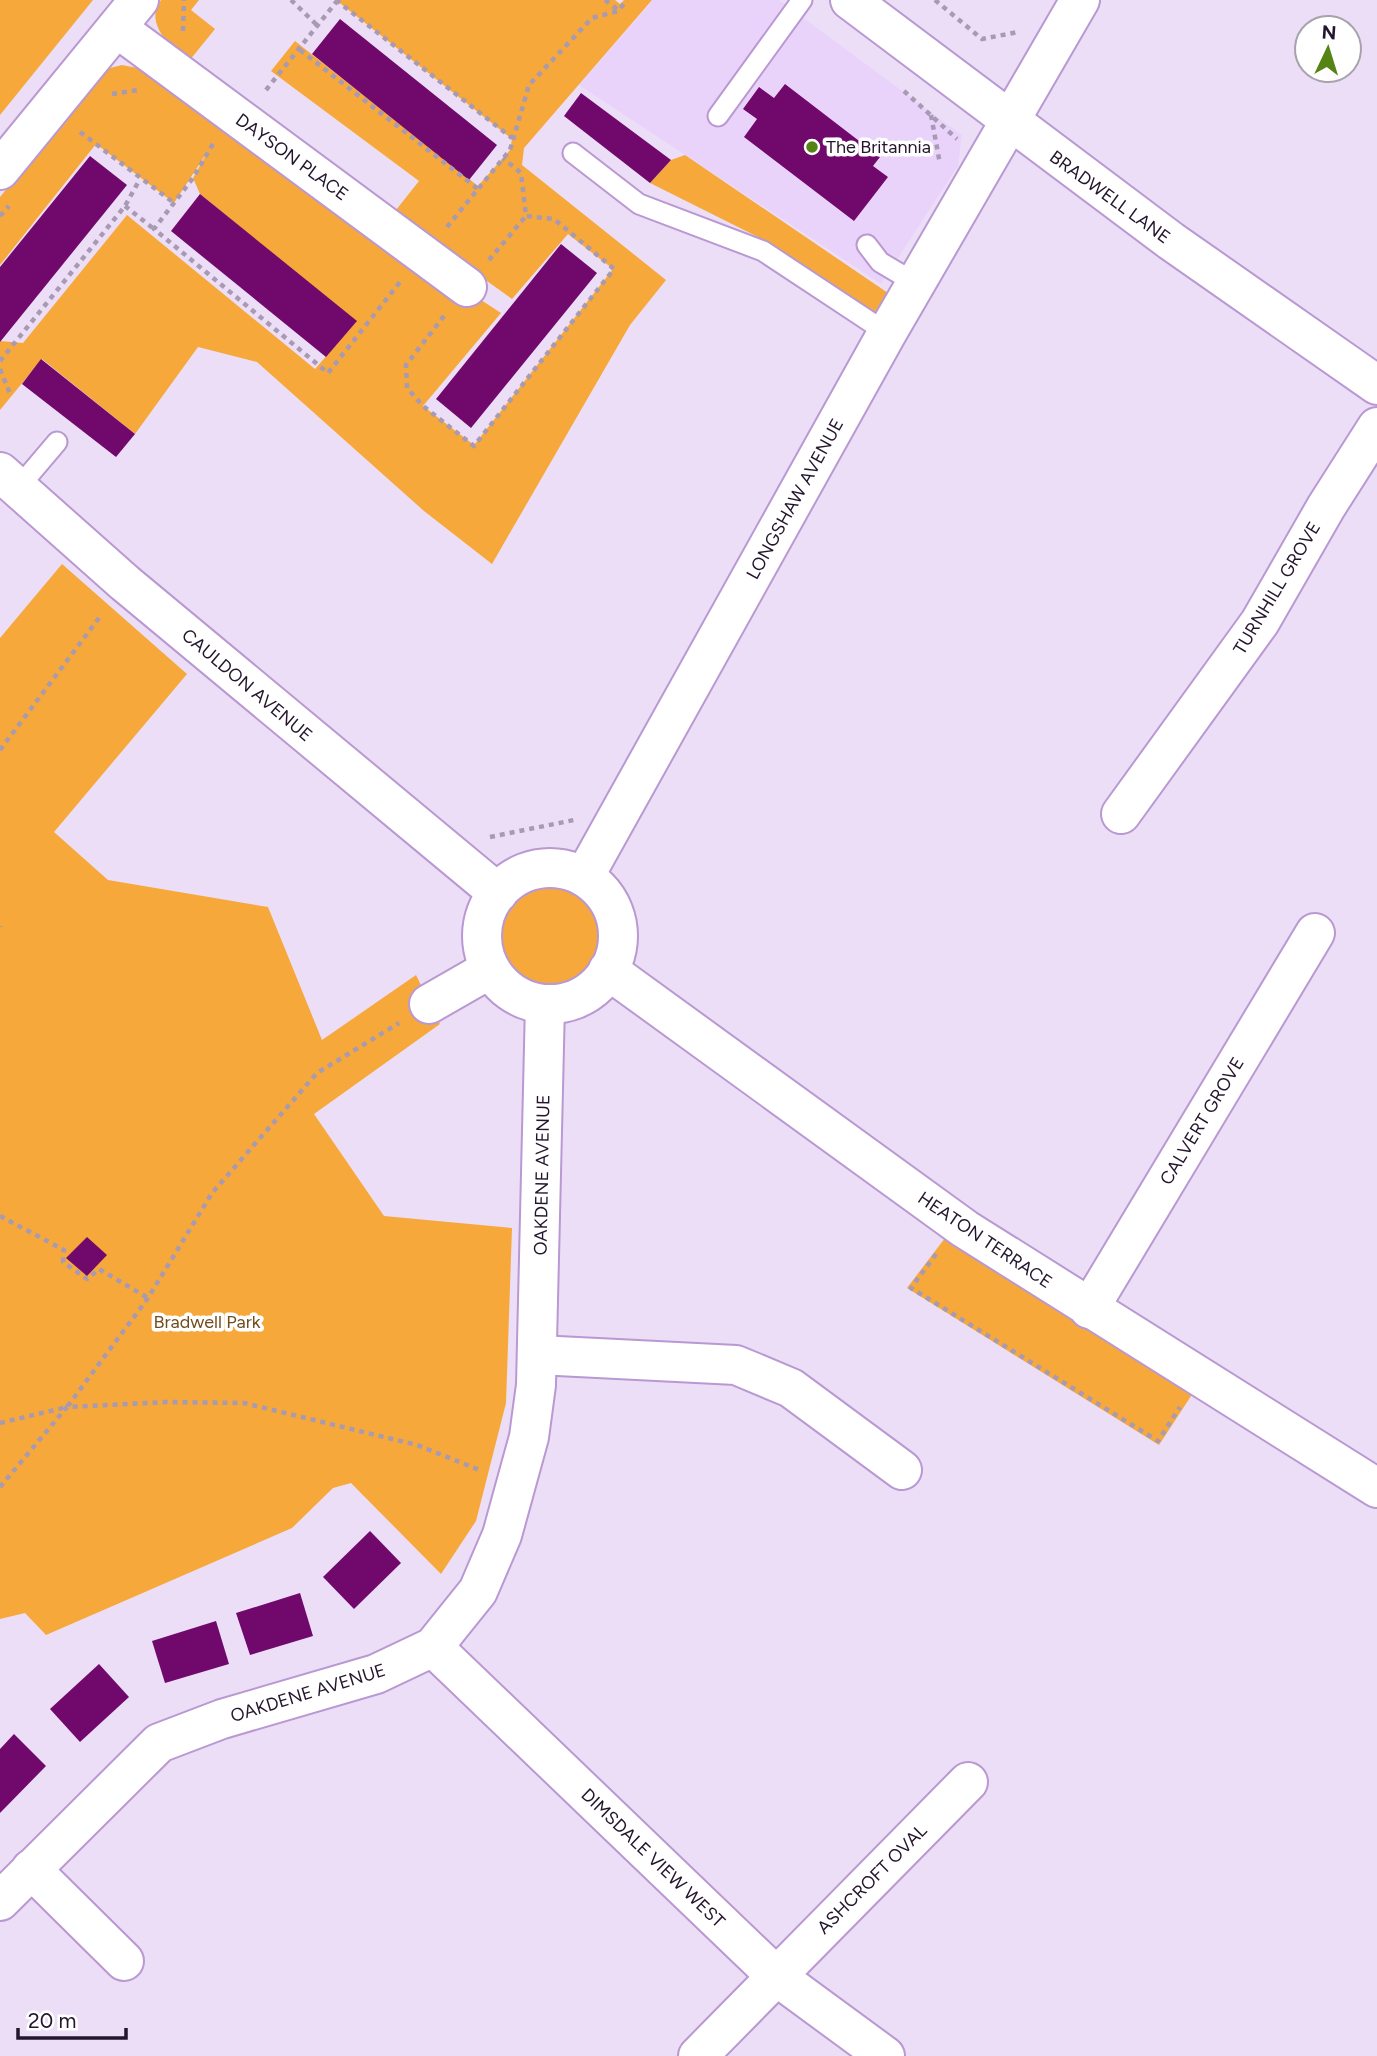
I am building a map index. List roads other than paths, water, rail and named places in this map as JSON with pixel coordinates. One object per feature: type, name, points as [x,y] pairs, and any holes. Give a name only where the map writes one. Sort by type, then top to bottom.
[{"type":"street","name":"BRADWELL LANE","points":[[850,0],[1171,242],[1377,385]]},
{"type":"street","name":"LONGSHAW AVENUE","points":[[584,877],[887,333],[1011,124],[1080,0]]},
{"type":"street","name":"DAYSON PLACE","points":[[128,14],[238,118],[433,242],[467,286]]},
{"type":"street","points":[[0,170],[128,14]]},
{"type":"street","name":"TURNHILL GROVE","points":[[1121,814],[1260,622],[1326,507],[1377,427]]},
{"type":"street","name":"CAULDON AVENUE","points":[[9,480],[125,583],[498,893]]},
{"type":"street","points":[[565,870],[584,877],[607,899],[613,913],[617,948],[608,970],[593,989],[576,998],[545,1004],[522,998],[508,990],[490,969],[482,943],[482,927],[490,904],[498,893],[514,878],[530,871],[565,870]]},
{"type":"street","name":"CALVERT GROVE","points":[[1089,1309],[1315,933]]},
{"type":"street","points":[[429,1004],[490,969]]},
{"type":"street","name":"HEATON TERRACE","points":[[608,970],[965,1229],[1377,1488]]},
{"type":"street","name":"OAKDENE AVENUE","points":[[0,1901],[159,1743],[222,1719],[376,1674],[433,1647],[478,1591],[502,1535],[529,1437],[538,1355],[545,1004]]},
{"type":"street","points":[[538,1355],[736,1366],[791,1388],[902,1470]]},
{"type":"street","name":"DIMSDALE VIEW WEST","points":[[433,1647],[776,1976],[885,2056]]},
{"type":"street","name":"ASHCROFT OVAL","points":[[698,2056],[968,1783]]},
{"type":"street","points":[[31,1869],[124,1961]]},
{"type":"lane","points":[[718,116],[802,0]]},
{"type":"lane","points":[[573,153],[639,204],[763,251],[887,333]]},
{"type":"lane","points":[[867,245],[880,262],[917,284]]},
{"type":"lane","points":[[9,480],[57,442]]},
{"type":"place","name":"The Britannia","points":[[812,147]]},
{"type":"park label","name":"Bradwell Park","points":[[207,1322]]}]
